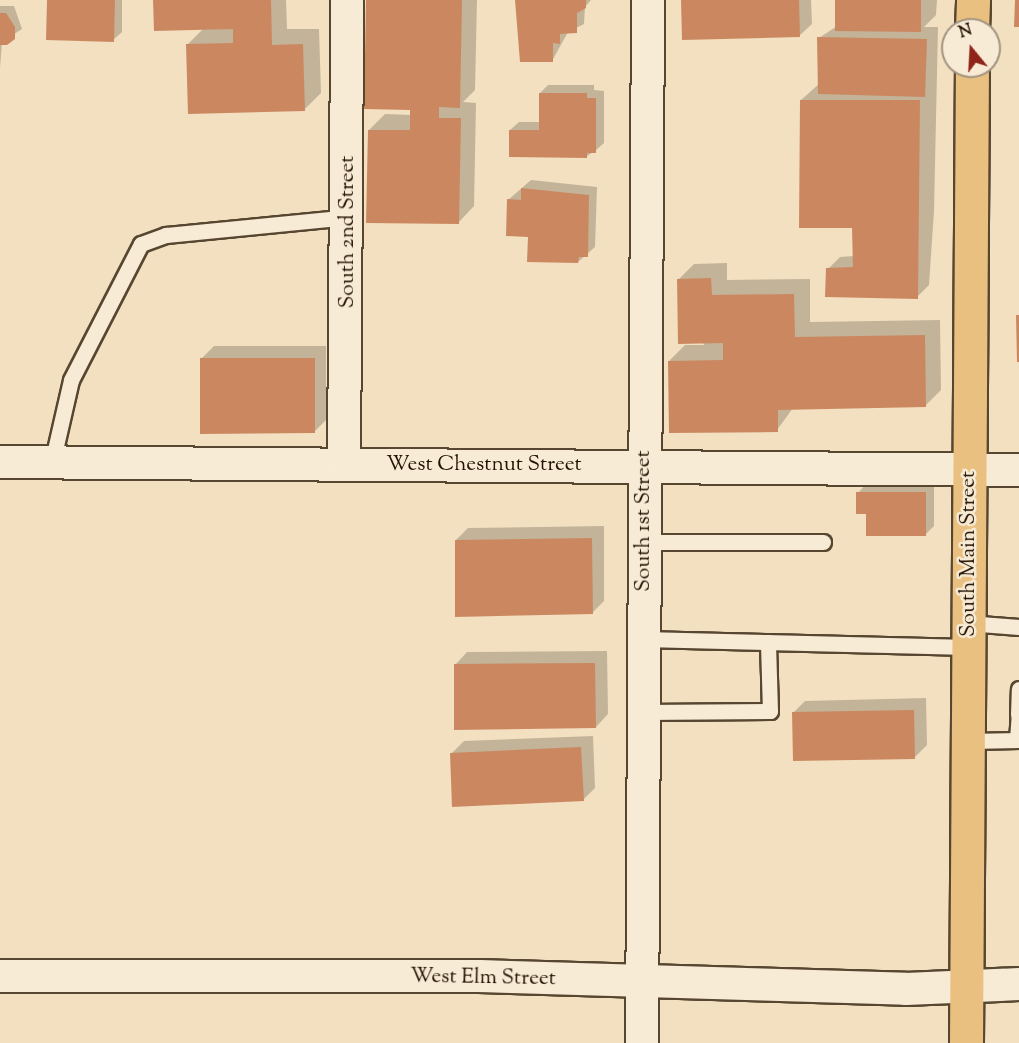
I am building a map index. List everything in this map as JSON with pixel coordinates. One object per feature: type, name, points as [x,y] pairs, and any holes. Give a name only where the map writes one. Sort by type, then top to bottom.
[{"type":"main road","points":[[972,18],[973,0]]},
{"type":"main road","name":"South Main Street","points":[[966,1043],[972,78]]},
{"type":"street","name":"South 2nd Street","points":[[344,464],[348,217],[347,0]]},
{"type":"street","name":"South 1st Street","points":[[642,1043],[648,0]]},
{"type":"street","name":"West Chestnut Street","points":[[0,462],[1019,470]]},
{"type":"street","name":"West Elm Street","points":[[0,976],[479,976],[642,983],[966,987],[1019,984]]},
{"type":"lane","points":[[52,463],[72,380],[141,244],[166,235],[348,217]]},
{"type":"lane","points":[[644,542],[824,542]]},
{"type":"lane","points":[[643,639],[768,642],[968,635],[1019,627]]},
{"type":"lane","points":[[643,712],[770,711],[768,642]]},
{"type":"lane","points":[[968,741],[1018,740],[1019,690]]},
{"type":"building","points":[[47,0],[115,0],[114,42],[46,40]]},
{"type":"building","points":[[153,0],[271,0],[272,45],[303,44],[305,111],[188,114],[186,44],[233,43],[233,29],[154,31]]},
{"type":"building","points":[[366,0],[462,0],[460,108],[439,107],[439,118],[461,118],[459,224],[366,223],[368,130],[410,130],[410,110],[364,109]]},
{"type":"building","points":[[515,0],[586,0],[586,8],[577,13],[577,33],[560,34],[560,44],[553,43],[553,62],[520,62]]},
{"type":"building","points":[[681,0],[799,0],[800,37],[682,40]]},
{"type":"building","points":[[835,0],[921,0],[921,32],[835,31]]},
{"type":"building","points":[[1015,0],[1019,0],[1019,27],[1014,27]]},
{"type":"building","points":[[0,13],[6,13],[15,27],[15,39],[7,45],[0,45]]},
{"type":"building","points":[[817,37],[927,39],[925,97],[818,94]]},
{"type":"building","points":[[539,93],[587,93],[587,98],[596,98],[596,153],[587,153],[587,158],[509,157],[509,130],[539,130]]},
{"type":"building","points":[[800,100],[920,100],[918,299],[825,297],[826,268],[853,267],[852,228],[799,228]]},
{"type":"building","points":[[521,188],[589,195],[588,257],[579,257],[578,263],[527,262],[528,237],[506,236],[507,199],[521,200]]},
{"type":"building","points":[[711,278],[712,295],[794,294],[795,337],[925,335],[926,407],[778,410],[778,432],[669,433],[668,361],[723,360],[723,343],[678,344],[677,279]]},
{"type":"building","points":[[1016,315],[1019,315],[1019,362],[1017,362]]},
{"type":"building","points":[[200,358],[315,358],[315,433],[200,434]]},
{"type":"building","points":[[856,492],[926,492],[926,536],[866,536],[866,514],[856,514]]},
{"type":"building","points":[[592,538],[593,614],[455,617],[455,540]]},
{"type":"building","points":[[595,663],[596,728],[454,730],[454,664]]},
{"type":"building","points":[[914,710],[915,759],[793,761],[792,712]]},
{"type":"building","points":[[581,747],[584,801],[452,807],[450,753]]}]
